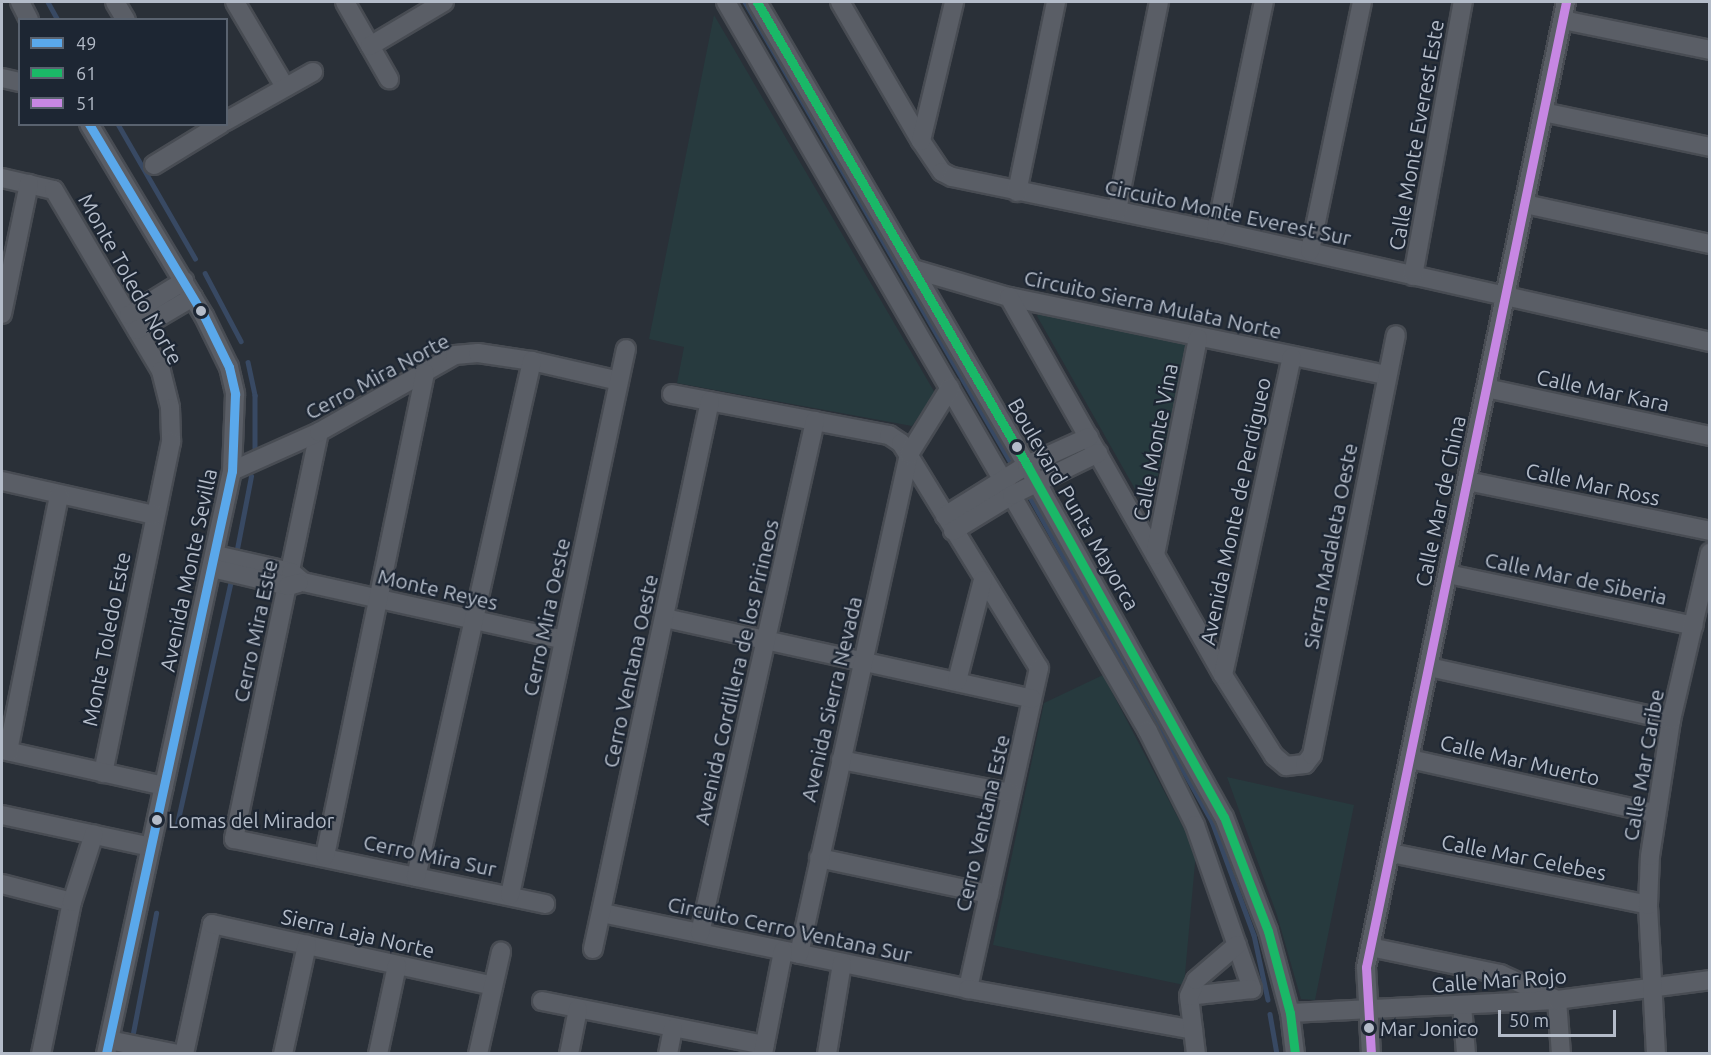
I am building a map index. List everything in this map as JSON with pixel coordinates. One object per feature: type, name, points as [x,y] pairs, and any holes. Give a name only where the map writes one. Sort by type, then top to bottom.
[{"type":"street","points":[[20,2],[29,18]]},
{"type":"street","points":[[115,2],[125,18]]},
{"type":"street","points":[[235,2],[285,87]]},
{"type":"street","points":[[345,2],[389,79]]},
{"type":"street","points":[[370,46],[444,2]]},
{"type":"street","points":[[726,2],[1148,731],[1196,825],[1252,988],[1189,996]]},
{"type":"street","name":"Boulevard Punta Mayorca","points":[[757,2],[1027,465],[1224,817],[1268,931],[1290,1013],[1295,1053]]},
{"type":"street","points":[[921,141],[954,2]]},
{"type":"street","points":[[1017,192],[1056,2]]},
{"type":"street","points":[[1117,210],[1159,2]]},
{"type":"street","points":[[1216,231],[1264,2]]},
{"type":"street","points":[[1310,251],[1362,2]]},
{"type":"street","name":"Calle Monte Everest Este","points":[[1413,276],[1463,2]]},
{"type":"street","name":"Calle Mar de China","points":[[1371,1053],[1366,967],[1566,2]]},
{"type":"street","points":[[845,5],[921,141]]},
{"type":"street","points":[[1563,20],[1710,50]]},
{"type":"street","points":[[228,120],[313,72]]},
{"type":"street","points":[[2,78],[18,82]]},
{"type":"street","points":[[1543,112],[1710,147]]},
{"type":"street","name":"Avenida Monte Sevilla","points":[[90,126],[193,297],[229,367],[235,394],[232,471],[108,1047]]},
{"type":"street","points":[[154,165],[191,132],[214,126]]},
{"type":"street","name":"Circuito Monte Everest Sur","points":[[921,141],[942,172],[1017,192],[1117,210],[1310,251],[1505,299],[1710,342]]},
{"type":"street","name":"Monte Toledo Norte","points":[[2,178],[54,190],[161,371],[170,408],[171,442],[154,515]]},
{"type":"street","points":[[2,314],[29,184]]},
{"type":"street","points":[[1525,204],[1710,244]]},
{"type":"street","name":"Circuito Sierra Mulata Norte","points":[[913,269],[1010,297],[1198,338],[1386,375]]},
{"type":"street","points":[[133,323],[184,281]]},
{"type":"street","points":[[133,323],[193,297]]},
{"type":"street","points":[[1010,297],[1223,675]]},
{"type":"street","name":"Sierra Madaleta Oeste","points":[[1223,675],[1274,756],[1286,766],[1305,764],[1312,755],[1386,375],[1396,335]]},
{"type":"street","name":"Calle Monte Vina","points":[[1155,555],[1198,338]]},
{"type":"street","name":"Cerro Mira Oeste","points":[[510,895],[626,349]]},
{"type":"street","name":"Cerro Mira Norte","points":[[232,471],[318,432],[455,355],[478,353],[532,361],[619,381]]},
{"type":"street","name":"Avenida Monte de Perdigueo","points":[[1223,675],[1292,357]]},
{"type":"street","points":[[416,877],[532,361]]},
{"type":"street","points":[[325,856],[425,373]]},
{"type":"street","name":"Avenida Sierra Nevada","points":[[764,1049],[819,858],[909,454],[950,388]]},
{"type":"street","name":"Calle Mar Kara","points":[[1486,388],[1710,436]]},
{"type":"street","points":[[672,394],[889,435],[909,454],[982,579],[957,681]]},
{"type":"street","name":"Cerro Ventana Oeste","points":[[593,950],[710,401]]},
{"type":"street","name":"Avenida Cordillera de los Pirineos","points":[[700,933],[815,421]]},
{"type":"street","name":"Cerro Mira Este","points":[[234,839],[294,580],[318,432]]},
{"type":"street","points":[[1008,488],[1037,483],[1093,445]]},
{"type":"street","points":[[949,523],[1008,488],[1027,465],[1093,445]]},
{"type":"street","points":[[2,481],[154,515]]},
{"type":"street","name":"Calle Mar Ross","points":[[1467,482],[1710,531]]},
{"type":"street","points":[[59,495],[5,750],[164,786]]},
{"type":"street","name":"Monte Toledo Este","points":[[103,773],[154,515]]},
{"type":"street","name":"Calle Mar Caribe","points":[[1656,1053],[1648,905],[1654,813],[1671,720],[1710,552]]},
{"type":"street","name":"Monte Reyes","points":[[214,562],[564,640]]},
{"type":"street","name":"Calle Mar de Siberia","points":[[1448,574],[1694,626]]},
{"type":"street","name":"Cerro Ventana Este","points":[[968,989],[1039,668],[982,579]]},
{"type":"street","points":[[665,618],[1032,699]]},
{"type":"street","points":[[1429,667],[1671,720]]},
{"type":"street","name":"Calle Mar Muerto","points":[[1410,759],[1654,813]]},
{"type":"street","points":[[840,760],[1011,794]]},
{"type":"street","points":[[2,815],[151,847]]},
{"type":"street","points":[[40,1053],[72,902],[94,834]]},
{"type":"street","name":"Cerro Mira Sur","points":[[234,839],[325,856],[545,904]]},
{"type":"street","name":"Calle Mar Celebes","points":[[1391,854],[1648,905]]},
{"type":"street","points":[[819,858],[989,894]]},
{"type":"street","points":[[2,884],[72,902]]},
{"type":"street","name":"Circuito Cerro Ventana Sur","points":[[602,913],[968,989],[1193,1030]]},
{"type":"street","name":"Sierra Laja Norte","points":[[184,1053],[212,924],[493,986]]},
{"type":"street","points":[[283,1053],[307,945]]},
{"type":"street","points":[[1196,1053],[1189,996],[1196,980],[1237,945]]},
{"type":"street","points":[[1370,946],[1500,974],[1557,1000],[1561,1053]]},
{"type":"street","points":[[478,1053],[501,952]]},
{"type":"street","points":[[827,1053],[843,963]]},
{"type":"street","points":[[378,1053],[397,965]]},
{"type":"street","name":"Calle Mar Rojo","points":[[1290,1013],[1557,1000],[1710,980]]},
{"type":"street","points":[[542,1001],[764,1049]]},
{"type":"street","points":[[1462,1005],[1466,1053]]},
{"type":"street","points":[[569,1053],[578,1009]]},
{"type":"street","points":[[668,1053],[673,1028]]},
{"type":"street","points":[[108,1047],[177,1053]]},
{"type":"green space","points":[[714,15],[935,393],[912,426],[677,383],[684,347],[649,339]]},
{"type":"green space","points":[[1040,312],[1188,343],[1151,507],[1144,505],[1037,316]]},
{"type":"green space","points":[[1103,675],[1196,852],[1184,985],[993,945],[1044,703]]},
{"type":"green space","points":[[1227,777],[1354,805],[1315,1000],[1301,999],[1277,915]]},
{"type":"waterway","points":[[48,2],[57,18]]},
{"type":"waterway","points":[[745,2],[1014,468]]},
{"type":"waterway","points":[[119,126],[195,258]]},
{"type":"waterway","points":[[205,273],[241,341]]},
{"type":"waterway","points":[[248,362],[255,395],[255,452]]},
{"type":"waterway","points":[[237,549],[251,476]]},
{"type":"waterway","points":[[1030,497],[1212,821],[1254,935],[1268,1000]]},
{"type":"waterway","points":[[177,824],[230,584]]},
{"type":"waterway","points":[[133,1033],[156,913]]},
{"type":"waterway","points":[[1270,1014],[1277,1054]]},
{"type":"transit line","name":"61","points":[[757,2],[1027,465],[1224,817],[1268,931],[1290,1013],[1295,1054]]},
{"type":"transit line","name":"51","points":[[1371,1054],[1366,967],[1566,2]]},
{"type":"transit line","name":"49","points":[[90,126],[204,316],[229,367],[235,394],[232,471],[106,1054]]},
{"type":"place","name":"Lomas del Mirador","points":[[157,820]]},
{"type":"place","name":"Mar Jonico","points":[[1369,1028]]}]
